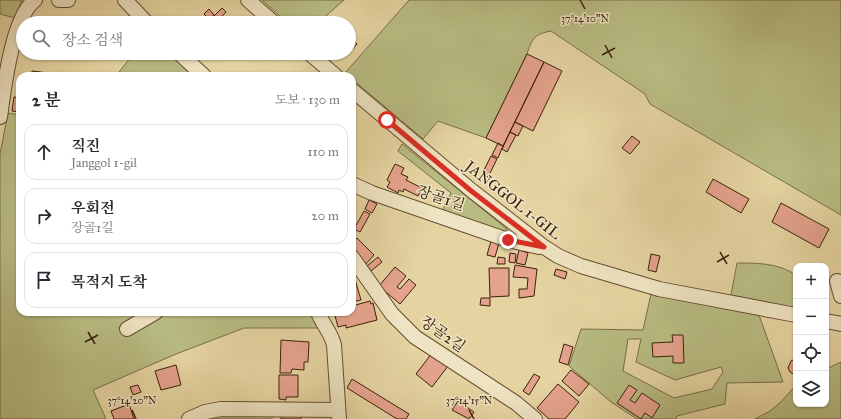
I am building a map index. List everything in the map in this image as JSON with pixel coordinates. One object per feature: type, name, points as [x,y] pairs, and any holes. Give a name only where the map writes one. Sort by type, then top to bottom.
[{"type":"street","points":[[24,16],[27,7],[35,0]]},
{"type":"street","points":[[59,0],[68,0]]},
{"type":"street","points":[[125,0],[140,16]]},
{"type":"street","points":[[248,0],[266,16]]},
{"type":"street","points":[[0,114],[10,53],[16,37]]},
{"type":"street","points":[[187,60],[200,72]]},
{"type":"street","points":[[317,60],[331,72]]},
{"type":"street","name":"JANGGOL 1-GIL","points":[[356,93],[470,190],[544,247],[581,266],[659,288],[793,314]]},
{"type":"street","name":"장골1길","points":[[356,186],[372,193],[508,240],[544,247]]},
{"type":"street","name":"장골2길","points":[[356,263],[392,314],[411,333],[516,403],[535,419]]},
{"type":"street","points":[[837,281],[841,296]]},
{"type":"street","points":[[127,329],[149,316]]},
{"type":"street","points":[[189,419],[205,412],[221,409],[339,414],[334,344],[320,316]]},
{"type":"street","points":[[829,322],[841,324]]},
{"type":"green space","points":[[0,0],[22,0],[15,18],[0,14]]},
{"type":"green space","points":[[262,0],[344,0],[326,16],[280,16]]},
{"type":"green space","points":[[409,0],[841,0],[841,215],[650,104],[645,94],[551,31],[538,35],[533,40],[486,138],[438,121],[423,139],[356,82],[356,72],[346,72]]},
{"type":"green space","points":[[129,60],[180,60],[193,72],[119,72]]},
{"type":"green space","points":[[8,113],[16,114],[16,316],[140,316],[119,327],[124,336],[158,316],[316,316],[323,330],[317,328],[244,328],[176,354],[93,390],[106,419],[0,419],[0,154]]},
{"type":"green space","points":[[402,144],[507,229],[508,234],[441,213],[451,193],[398,151]]},
{"type":"green space","points":[[737,263],[775,266],[793,273],[793,307],[731,295]]},
{"type":"green space","points":[[651,294],[759,315],[783,382],[727,383],[725,404],[677,416],[676,419],[637,419],[611,402],[569,366],[581,329],[643,330]],"holes":[[[628,339],[641,339],[636,362],[675,380],[721,367],[723,372],[712,389],[674,398],[623,371]]]},
{"type":"green space","points":[[841,362],[841,419],[755,419],[770,411],[781,402],[793,388],[793,407],[829,407],[829,368]]},
{"type":"green space","points":[[223,415],[272,416],[272,419],[204,419]]},
{"type":"building","points":[[222,8],[226,12],[222,16],[214,16]]},
{"type":"building","points":[[209,9],[214,15],[206,16],[204,14]]},
{"type":"building","points":[[527,54],[544,62],[503,146],[486,138]]},
{"type":"building","points":[[544,62],[562,71],[533,131],[515,122]]},
{"type":"building","points":[[14,97],[16,97],[16,112],[12,111]]},
{"type":"building","points":[[515,122],[523,126],[518,136],[510,132]]},
{"type":"building","points":[[510,132],[516,135],[507,152],[502,149]]},
{"type":"building","points":[[632,136],[640,142],[630,154],[622,148]]},
{"type":"building","points":[[498,143],[503,146],[498,158],[492,155]]},
{"type":"building","points":[[491,156],[497,159],[488,177],[482,174]]},
{"type":"building","points":[[395,164],[404,168],[401,174],[408,177],[406,180],[422,188],[418,196],[404,189],[403,192],[399,190],[398,193],[387,187],[390,182],[387,180]]},
{"type":"building","points":[[713,179],[749,199],[741,213],[706,192]]},
{"type":"building","points":[[369,200],[377,204],[372,213],[365,209]]},
{"type":"building","points":[[781,203],[829,229],[819,248],[772,222]]},
{"type":"building","points":[[364,211],[370,214],[360,232],[356,230],[356,225]]},
{"type":"building","points":[[357,238],[374,255],[365,265],[356,256]]},
{"type":"building","points":[[491,241],[499,243],[495,257],[487,255]]},
{"type":"building","points":[[519,250],[528,253],[525,265],[516,263]]},
{"type":"building","points":[[510,253],[516,254],[515,263],[509,262]]},
{"type":"building","points":[[651,254],[660,256],[656,272],[648,270]]},
{"type":"building","points":[[378,257],[382,262],[371,271],[367,266]]},
{"type":"building","points":[[498,257],[505,258],[505,264],[497,264]]},
{"type":"building","points":[[515,265],[537,269],[534,296],[519,298],[519,289],[527,289],[528,278],[513,277]]},
{"type":"building","points":[[395,267],[406,276],[397,287],[400,289],[409,279],[416,285],[400,304],[379,286]]},
{"type":"building","points":[[489,268],[509,268],[509,296],[490,297]]},
{"type":"building","points":[[556,269],[567,272],[565,279],[554,275]]},
{"type":"building","points":[[356,283],[361,300],[356,301]]},
{"type":"building","points":[[481,298],[490,298],[490,306],[480,305]]},
{"type":"building","points":[[370,301],[371,304],[373,303],[377,320],[346,328],[346,325],[338,327],[335,316],[356,316],[356,305]]},
{"type":"building","points":[[672,335],[683,335],[684,363],[673,363],[673,356],[653,357],[652,343],[673,342]]},
{"type":"building","points":[[281,340],[309,342],[308,362],[304,362],[304,370],[292,369],[291,373],[280,373]]},
{"type":"building","points":[[564,344],[573,347],[568,365],[559,362]]},
{"type":"building","points":[[432,353],[448,366],[432,387],[416,374]]},
{"type":"building","points":[[793,360],[793,374],[788,368]]},
{"type":"building","points":[[176,365],[181,385],[161,390],[155,371]]},
{"type":"building","points":[[571,370],[589,384],[579,396],[562,381]]},
{"type":"building","points":[[534,374],[540,377],[529,395],[523,391]]},
{"type":"building","points":[[279,375],[298,375],[298,397],[286,397],[286,400],[279,399]]},
{"type":"building","points":[[352,379],[409,414],[406,419],[397,419],[347,388]]},
{"type":"building","points":[[558,384],[579,402],[565,419],[549,419],[537,408]]},
{"type":"building","points":[[138,385],[141,392],[133,395],[130,387]]},
{"type":"building","points":[[629,385],[637,390],[630,400],[635,403],[642,393],[660,405],[652,418],[645,413],[641,419],[617,403]]},
{"type":"building","points":[[458,401],[474,412],[469,419],[452,410]]},
{"type":"building","points":[[129,404],[134,419],[114,419],[111,411]]},
{"type":"building","points":[[281,415],[301,416],[301,419],[281,419]]},
{"type":"route","points":[[387,120],[500,215],[544,247],[508,240]]}]
